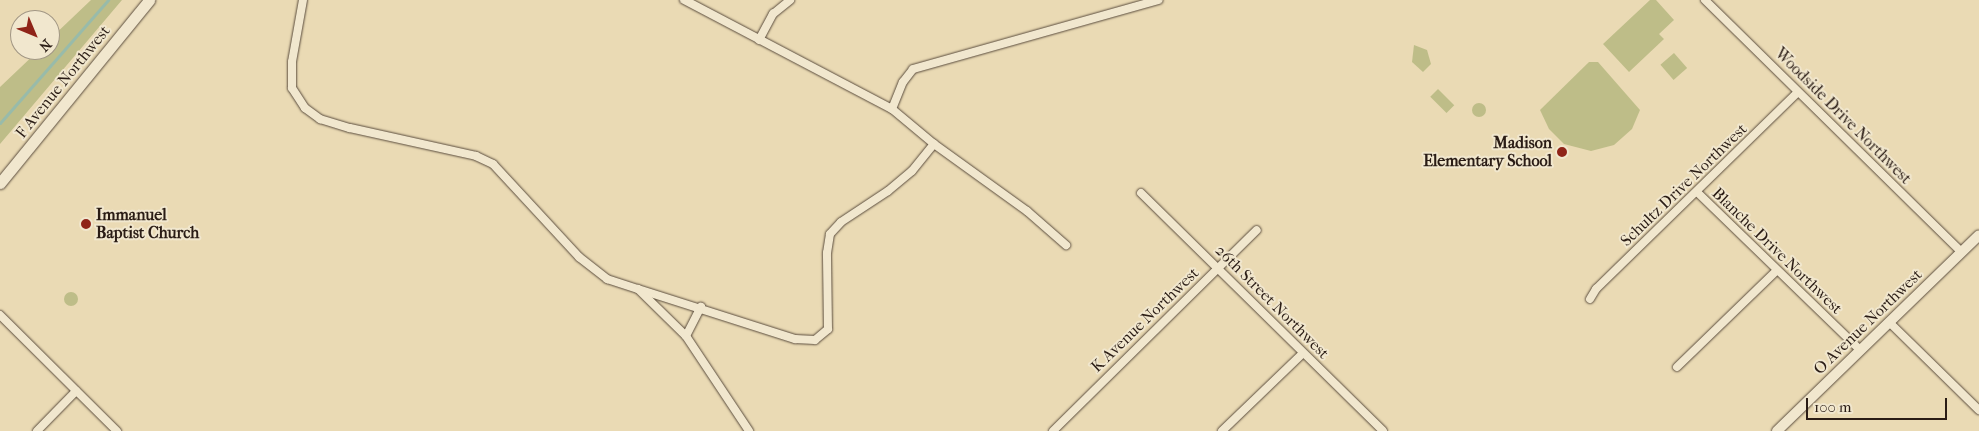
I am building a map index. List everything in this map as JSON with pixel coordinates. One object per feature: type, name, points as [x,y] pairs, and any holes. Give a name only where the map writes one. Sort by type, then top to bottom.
[{"type":"main road","name":"F Avenue Northwest","points":[[0,183],[149,0]]},
{"type":"street","points":[[303,0],[292,62],[292,88],[305,108],[320,118],[350,128],[476,156],[493,164],[579,257],[607,280],[701,307],[808,342],[823,335],[828,329],[827,252],[830,234],[841,222],[888,192],[912,172],[934,144]]},
{"type":"street","points":[[684,0],[892,109],[934,144],[1015,201],[1066,244]]},
{"type":"street","points":[[759,40],[773,14],[790,0]]},
{"type":"street","points":[[892,109],[903,82],[913,69],[1158,0]]},
{"type":"street","name":"Woodside Drive Northwest","points":[[1705,0],[1961,252]]},
{"type":"street","name":"Schultz Drive Northwest","points":[[1590,299],[1596,289],[1798,92]]},
{"type":"street","name":"Blanche Drive Northwest","points":[[1697,192],[1860,350]]},
{"type":"street","name":"26th Street Northwest","points":[[1141,193],[1383,431]]},
{"type":"street","name":"K Avenue Northwest","points":[[1053,431],[1257,230]]},
{"type":"street","name":"O Avenue Northwest","points":[[1778,431],[1979,235]]},
{"type":"street","points":[[1677,367],[1777,270]]},
{"type":"street","points":[[638,290],[686,336],[748,431]]},
{"type":"street","points":[[686,336],[701,307]]},
{"type":"street","points":[[0,315],[117,431]]},
{"type":"street","points":[[1889,322],[1979,410]]},
{"type":"street","points":[[1222,431],[1303,353]]},
{"type":"street","points":[[37,431],[76,391]]},
{"type":"shaded area","points":[[91,0],[122,0],[0,144],[0,87],[28,60],[60,60],[60,29]]},
{"type":"shaded area","points":[[1650,0],[1656,0],[1674,20],[1659,34],[1664,39],[1629,72],[1603,44]]},
{"type":"shaded area","points":[[1414,45],[1427,50],[1431,64],[1423,72],[1412,62]]},
{"type":"shaded area","points":[[1674,53],[1687,68],[1674,80],[1660,65]]},
{"type":"shaded area","points":[[1589,62],[1598,62],[1640,110],[1632,129],[1614,145],[1591,151],[1564,144],[1549,129],[1540,110]]},
{"type":"shaded area","points":[[1438,89],[1454,105],[1446,113],[1430,97]]},
{"type":"shaded area","points":[[1476,103],[1482,103],[1486,110],[1482,117],[1476,117],[1472,113],[1472,107]]},
{"type":"shaded area","points":[[71,292],[76,294],[78,299],[76,304],[71,306],[66,304],[64,299],[66,294]]},
{"type":"waterway","points":[[0,123],[108,0]]},
{"type":"place","name":"Madison Elementary School","points":[[1562,152]]},
{"type":"place","name":"Immanuel Baptist Church","points":[[86,224]]}]
